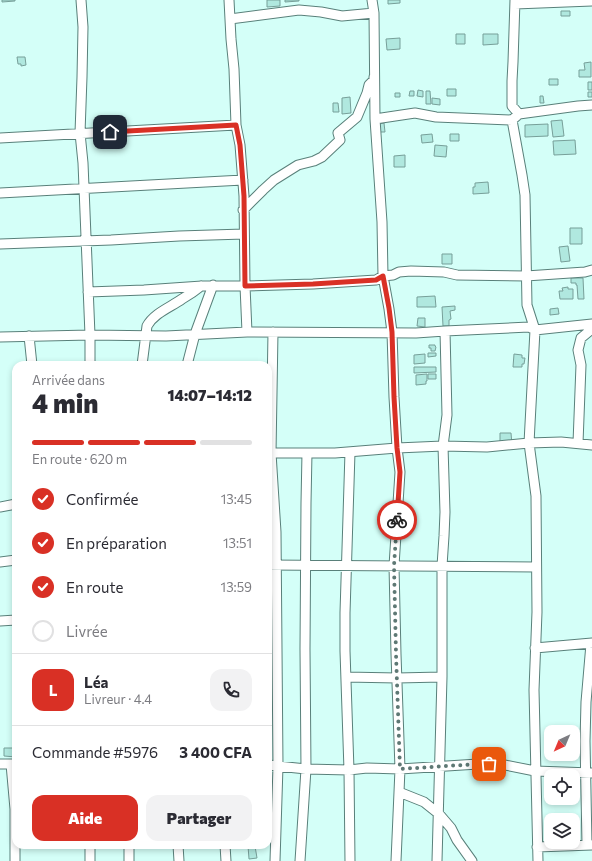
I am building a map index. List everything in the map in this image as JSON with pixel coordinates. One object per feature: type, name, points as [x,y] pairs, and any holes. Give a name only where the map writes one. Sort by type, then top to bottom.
[{"type":"street","points":[[81,0],[83,27],[80,133],[83,163],[90,361]]},
{"type":"street","points":[[229,0],[236,125],[240,145],[243,180],[247,332]]},
{"type":"street","points":[[372,0],[374,13],[375,119],[382,222],[383,276],[392,332],[394,397],[400,472],[394,566],[400,769],[396,861]]},
{"type":"street","points":[[538,861],[534,690],[537,612],[536,496],[528,443],[535,330],[527,305],[525,195],[515,117],[512,106],[515,2],[592,1]]},
{"type":"street","points":[[230,19],[299,10],[342,16],[374,13]]},
{"type":"street","points":[[244,210],[274,180],[298,165],[314,161],[322,157],[340,140],[338,133],[357,117],[369,84],[374,80],[375,72]]},
{"type":"street","points":[[375,119],[414,113],[436,117],[515,117],[578,106],[592,106]]},
{"type":"street","points":[[0,138],[236,125]]},
{"type":"street","points":[[0,193],[243,180]]},
{"type":"street","points":[[0,244],[244,234]]},
{"type":"street","points":[[88,292],[213,285],[245,286],[313,284],[376,280],[383,276],[399,272],[430,271],[457,275],[526,276],[585,272],[592,270]]},
{"type":"street","points":[[188,361],[195,334],[213,285]]},
{"type":"street","points":[[143,361],[147,326],[149,322],[155,316],[202,286]]},
{"type":"street","points":[[0,337],[90,335],[146,336],[247,332],[416,333],[529,327],[535,330],[592,324]]},
{"type":"street","points":[[578,443],[581,365],[578,350],[581,338],[592,329]]},
{"type":"street","points":[[437,861],[442,677],[442,566],[445,512],[443,446],[447,415],[445,331]]},
{"type":"street","points":[[272,372],[273,332]]},
{"type":"street","points":[[29,336],[32,361]]},
{"type":"street","points":[[272,453],[350,452],[443,446],[487,447],[528,443],[561,442],[592,445]]},
{"type":"street","points":[[350,452],[345,613],[350,861]]},
{"type":"street","points":[[300,861],[306,769],[305,657],[307,453]]},
{"type":"street","points":[[272,479],[275,517],[272,565],[275,861]]},
{"type":"street","points":[[0,507],[12,505]]},
{"type":"street","points":[[0,562],[12,560]]},
{"type":"street","points":[[272,565],[536,567]]},
{"type":"street","points":[[0,621],[12,620]]},
{"type":"street","points":[[535,648],[591,643],[586,702],[585,741],[589,774],[586,815],[590,845],[537,847]]},
{"type":"street","points":[[346,677],[442,677]]},
{"type":"street","points":[[0,764],[12,764]]},
{"type":"street","points":[[273,766],[306,769],[349,770],[367,768],[400,769],[500,764],[536,770],[589,774]]},
{"type":"street","points":[[399,792],[424,802],[439,814],[472,861]]},
{"type":"street","points":[[16,849],[16,861]]},
{"type":"street","points":[[90,849],[90,861]]},
{"type":"street","points":[[129,849],[130,861]]},
{"type":"street","points":[[178,849],[179,861]]},
{"type":"street","points":[[225,849],[226,861]]},
{"type":"building","points":[[2,0],[15,0],[15,1],[2,2]]},
{"type":"building","points":[[267,0],[280,0],[280,6],[267,7]]},
{"type":"building","points":[[285,0],[299,0],[299,1],[285,2]]},
{"type":"building","points":[[388,0],[400,0],[400,3],[388,4]]},
{"type":"building","points":[[561,11],[570,11],[570,16],[561,16]]},
{"type":"building","points":[[456,34],[465,34],[465,44],[456,44]]},
{"type":"building","points":[[483,34],[498,34],[498,44],[483,45]]},
{"type":"building","points":[[400,38],[400,49],[387,50],[386,39]]},
{"type":"building","points":[[17,57],[25,57],[26,65],[21,66],[21,64],[18,64]]},
{"type":"building","points":[[591,62],[591,77],[579,77],[579,70],[585,70],[584,63]]},
{"type":"building","points":[[549,79],[558,79],[558,85],[549,85]]},
{"type":"building","points":[[588,82],[592,82],[592,90],[588,90]]},
{"type":"building","points":[[447,89],[456,89],[456,96],[447,96]]},
{"type":"building","points":[[418,90],[423,91],[423,97],[417,96]]},
{"type":"building","points":[[410,91],[414,91],[414,96],[409,96]]},
{"type":"building","points":[[426,91],[430,91],[431,104],[426,104]]},
{"type":"building","points":[[588,92],[592,92],[592,97],[588,97]]},
{"type":"building","points":[[395,93],[400,93],[400,97],[395,97]]},
{"type":"building","points":[[540,96],[543,96],[544,103],[540,103]]},
{"type":"building","points":[[350,97],[351,113],[342,114],[342,98]]},
{"type":"building","points":[[432,98],[440,99],[440,105],[432,104]]},
{"type":"building","points":[[333,103],[338,103],[339,112],[333,112]]},
{"type":"building","points":[[562,120],[564,136],[553,137],[551,121]]},
{"type":"building","points":[[384,123],[385,132],[379,132],[378,124]]},
{"type":"building","points":[[548,124],[548,136],[525,137],[525,125]]},
{"type":"building","points":[[432,134],[433,142],[422,143],[421,135]]},
{"type":"building","points":[[450,134],[459,134],[459,141],[450,141]]},
{"type":"building","points":[[575,140],[576,154],[554,155],[553,141]]},
{"type":"building","points":[[435,145],[447,146],[446,157],[434,156]]},
{"type":"building","points":[[405,155],[405,167],[394,167],[394,156]]},
{"type":"building","points":[[488,182],[489,193],[473,194],[473,187],[475,187],[475,183]]},
{"type":"building","points":[[570,228],[582,228],[582,244],[570,244]]},
{"type":"building","points":[[568,246],[570,261],[561,262],[559,247]]},
{"type":"building","points":[[442,254],[452,254],[452,264],[442,264]]},
{"type":"building","points":[[571,278],[583,278],[584,299],[578,299],[577,285],[576,283],[571,283]]},
{"type":"building","points":[[568,287],[568,289],[573,289],[573,299],[560,299],[559,291],[563,291],[562,288]]},
{"type":"building","points":[[435,296],[436,307],[417,307],[417,297]]},
{"type":"building","points":[[455,306],[455,310],[450,311],[451,319],[449,320],[449,326],[443,326],[442,307]]},
{"type":"building","points":[[558,308],[559,314],[550,315],[550,309]]},
{"type":"building","points":[[418,318],[425,318],[425,327],[417,326]]},
{"type":"building","points":[[429,345],[435,345],[435,351],[431,351]]},
{"type":"building","points":[[428,353],[436,353],[436,356],[428,357]]},
{"type":"building","points":[[425,354],[425,363],[414,364],[414,355]]},
{"type":"building","points":[[514,354],[522,355],[522,358],[525,358],[522,367],[513,367]]},
{"type":"building","points":[[414,367],[436,367],[436,372],[414,373]]},
{"type":"building","points":[[427,374],[426,384],[416,385],[416,375]]},
{"type":"building","points":[[428,374],[436,374],[436,379],[428,379]]},
{"type":"building","points":[[500,433],[511,433],[512,445],[500,445]]},
{"type":"building","points":[[4,748],[12,748],[12,757],[4,756]]},
{"type":"building","points":[[248,849],[256,849],[257,858],[249,859]]},
{"type":"way so far","points":[[397,520],[394,566],[400,769],[489,764]]},
{"type":"route","points":[[110,132],[236,125],[240,145],[244,196],[245,286],[376,280],[383,276],[392,332],[394,397],[400,472],[397,520]]}]
